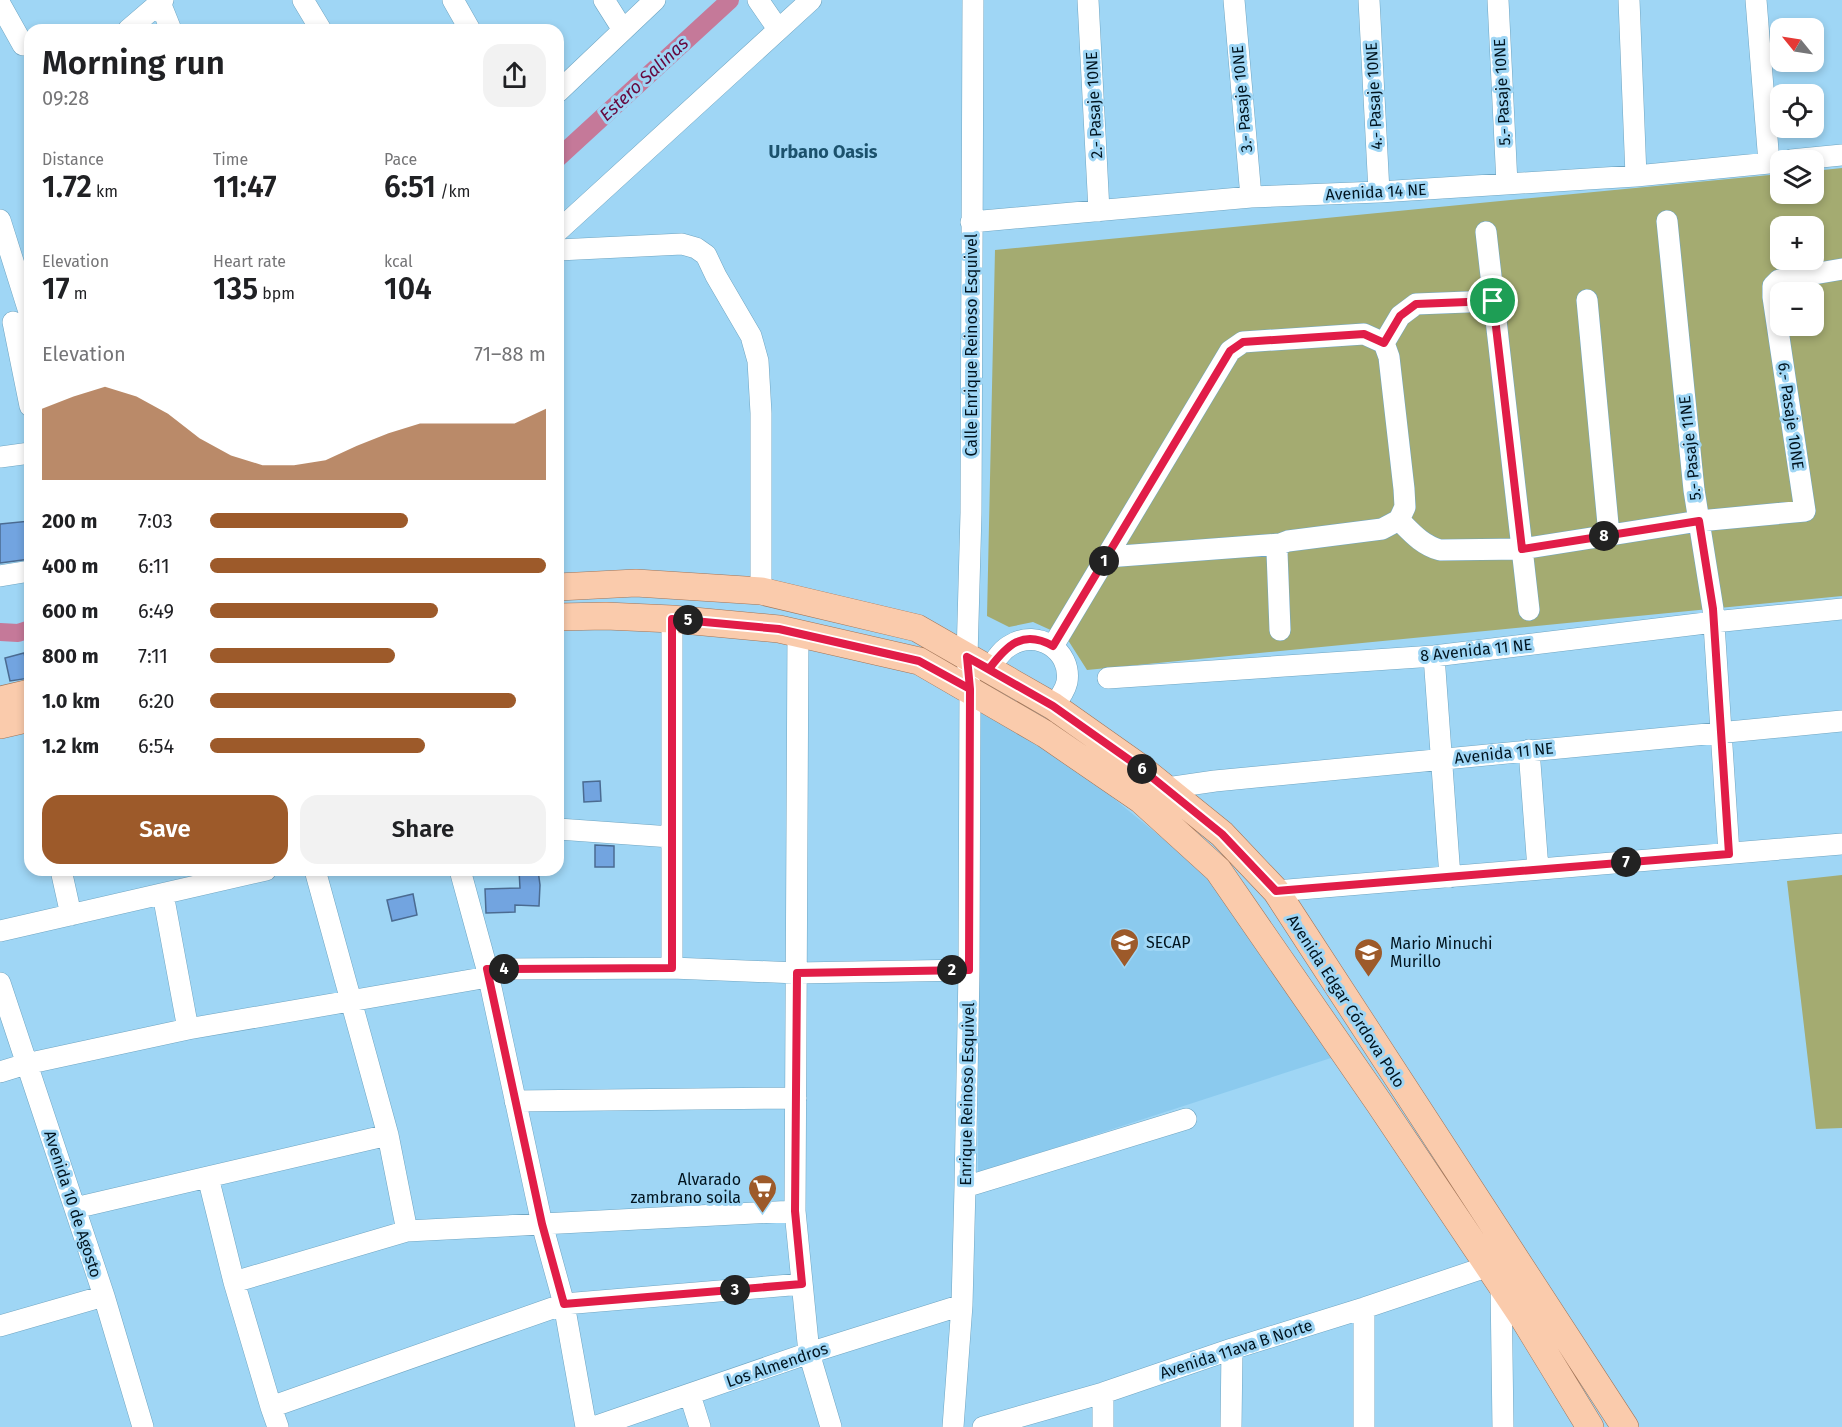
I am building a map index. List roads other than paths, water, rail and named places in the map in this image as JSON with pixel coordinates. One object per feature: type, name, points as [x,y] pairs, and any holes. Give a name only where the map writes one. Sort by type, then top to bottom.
[{"type":"main road","name":"Avenida Edgar Córdova Polo","points":[[564,587],[636,583],[761,591],[917,628],[1053,706],[1167,788],[1222,834],[1276,891],[1626,1427]]},
{"type":"main road","name":"Avenida Edgar Córdova Polo","points":[[564,617],[672,619],[779,629],[919,661],[1045,734],[1141,800],[1218,870],[1379,1103],[1524,1319],[1590,1427]]},
{"type":"main road","points":[[0,700],[24,710]]},
{"type":"main road","points":[[0,725],[24,715]]},
{"type":"street","points":[[303,0],[317,24]]},
{"type":"street","points":[[453,0],[467,24]]},
{"type":"street","points":[[604,0],[623,30]]},
{"type":"street","points":[[564,86],[655,0]]},
{"type":"street","points":[[564,225],[811,0]]},
{"type":"street","name":"Calle Enrique Reinoso Esquivel","points":[[970,689],[978,663],[971,513],[974,0]]},
{"type":"street","name":"2.- Pasaje 10NE","points":[[1088,0],[1099,211]]},
{"type":"street","name":"3.- Pasaje 10NE","points":[[1234,0],[1251,197]]},
{"type":"street","name":"4.- Pasaje 10NE","points":[[1369,0],[1379,192]]},
{"type":"street","name":"5.- Pasaje 10NE","points":[[1498,0],[1507,184]]},
{"type":"street","points":[[1629,0],[1636,176]]},
{"type":"street","points":[[1756,0],[1774,150]]},
{"type":"street","points":[[135,24],[161,1],[169,24]]},
{"type":"street","points":[[0,4],[11,41]]},
{"type":"street","points":[[760,4],[778,29]]},
{"type":"street","points":[[1824,157],[1842,155]]},
{"type":"street","name":"Avenida 14 NE","points":[[971,222],[1251,197],[1379,192],[1636,176],[1770,163]]},
{"type":"street","points":[[0,220],[24,363]]},
{"type":"street","name":"5.- Pasaje 11NE","points":[[1667,221],[1694,490],[1713,622],[1729,854]]},
{"type":"street","points":[[1486,232],[1529,610]]},
{"type":"street","points":[[564,250],[682,244],[696,248],[706,255],[751,336],[758,361],[761,414],[761,591]]},
{"type":"street","name":"6.- Pasaje 10NE","points":[[1699,521],[1805,511],[1773,286],[1779,279],[1842,269]]},
{"type":"street","points":[[1587,300],[1609,536]]},
{"type":"street","points":[[1384,343],[1400,316],[1416,304],[1493,301]]},
{"type":"street","points":[[1053,646],[1235,346],[1243,342],[1364,334],[1384,343],[1389,357],[1404,489],[1405,507],[1399,520],[1382,529],[1288,541],[1280,544],[1107,557]]},
{"type":"street","points":[[0,457],[24,454]]},
{"type":"street","points":[[1399,520],[1420,541],[1440,550],[1522,549],[1699,521]]},
{"type":"street","points":[[1280,544],[1276,552],[1280,630]]},
{"type":"street","points":[[0,576],[24,572]]},
{"type":"street","name":"8 Avenida 11 NE","points":[[1108,678],[1434,656],[1713,622],[1842,609]]},
{"type":"street","points":[[672,619],[672,968]]},
{"type":"street","points":[[798,633],[795,1211],[808,1353],[831,1427]]},
{"type":"street","points":[[978,663],[1019,640],[1031,638],[1043,640],[1060,654],[1067,673],[1063,693],[1053,706]]},
{"type":"street","points":[[1434,656],[1450,877]]},
{"type":"street","name":"Enrique Reinoso Esquivel","points":[[953,1427],[962,1305],[965,1187],[969,970],[970,689]]},
{"type":"street","name":"Avenida 11 NE","points":[[1167,788],[1215,781],[1842,721]]},
{"type":"street","points":[[1529,750],[1538,869]]},
{"type":"street","points":[[564,829],[671,837]]},
{"type":"street","points":[[1276,891],[1842,844]]},
{"type":"street","points":[[62,876],[71,915]]},
{"type":"street","points":[[0,931],[163,894],[192,878],[210,876]]},
{"type":"street","points":[[317,876],[388,1135],[407,1231]]},
{"type":"street","points":[[462,876],[488,973],[542,1224],[564,1304],[586,1427]]},
{"type":"street","points":[[163,894],[188,1029]]},
{"type":"street","points":[[0,1072],[26,1064],[188,1029],[351,1002],[488,973],[672,968],[797,973],[969,970]]},
{"type":"street","name":"Avenida 10 de Agosto","points":[[0,983],[104,1296],[142,1427]]},
{"type":"street","points":[[515,1101],[796,1098]]},
{"type":"street","points":[[965,1187],[1186,1119]]},
{"type":"street","points":[[75,1208],[388,1135]]},
{"type":"street","points":[[208,1177],[234,1282],[275,1417],[564,1304],[802,1284]]},
{"type":"street","points":[[234,1282],[407,1231],[795,1211]]},
{"type":"street","points":[[1495,1276],[1503,1427]]},
{"type":"street","name":"Avenida 11ava B Norte","points":[[983,1427],[1103,1393],[1232,1349],[1364,1308],[1495,1276]]},
{"type":"street","points":[[0,1326],[104,1296]]},
{"type":"street","name":"Los Almendros","points":[[594,1427],[808,1353],[962,1305]]},
{"type":"street","points":[[1364,1308],[1364,1427]]},
{"type":"street","points":[[1231,1427],[1232,1349]]},
{"type":"street","points":[[1103,1393],[1103,1427]]},
{"type":"street","points":[[690,1395],[700,1427]]},
{"type":"waterway","name":"Estero Salinas","points":[[564,152],[730,0]]},
{"type":"waterway","name":"Estero Salinas","points":[[0,632],[24,631]]},
{"type":"place","name":"SECAP","points":[[1125,968]]},
{"type":"place","name":"Mario Minuchi Murillo","points":[[1369,978]]},
{"type":"place","name":"Alvarado zambrano soila","points":[[762,1214]]},
{"type":"district","name":"Urbano Oasis","points":[[823,152]]}]
